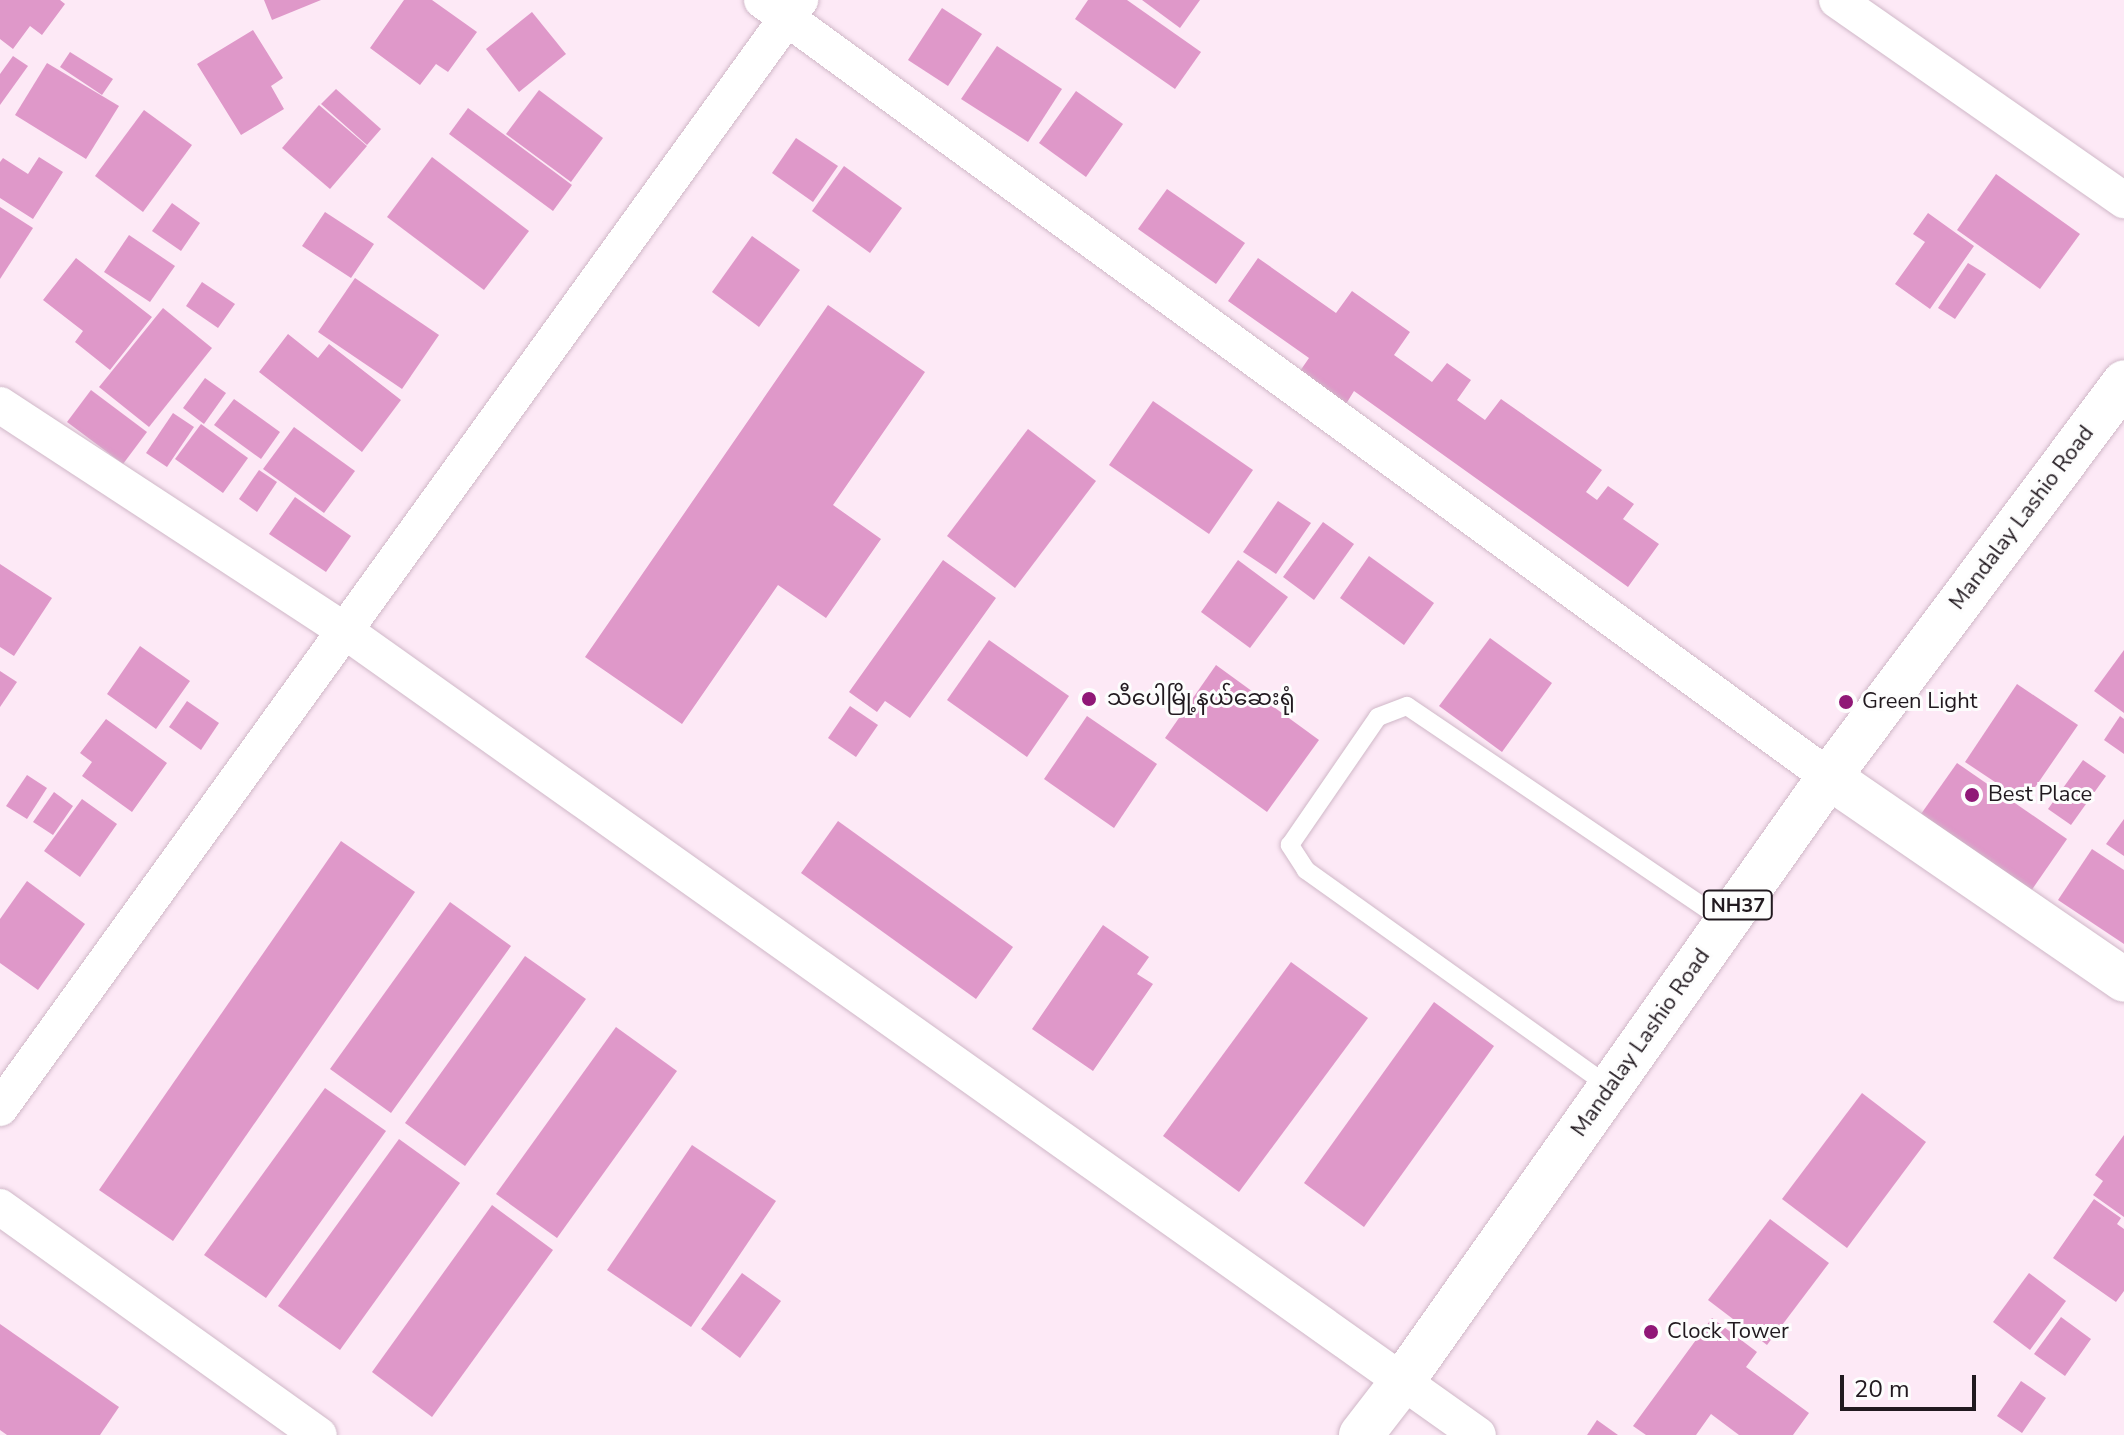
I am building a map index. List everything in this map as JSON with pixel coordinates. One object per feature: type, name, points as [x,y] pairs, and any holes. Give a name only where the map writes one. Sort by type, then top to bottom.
[{"type":"main road","name":"Mandalay Lashio Road","points":[[1361,1435],[1402,1382],[1829,777],[2124,382]]},
{"type":"main road","points":[[1829,777],[2124,980]]},
{"type":"street","points":[[1837,0],[2124,200]]},
{"type":"street","points":[[0,1108],[345,631],[783,5],[1829,777]]},
{"type":"street","points":[[0,405],[345,631],[1478,1435]]},
{"type":"street","points":[[0,1207],[319,1435]]},
{"type":"lane","points":[[1610,1087],[1306,870],[1290,845],[1378,717],[1407,706],[1726,922]]},
{"type":"building","points":[[0,0],[60,0],[65,4],[42,35],[30,26],[13,49],[0,39]]},
{"type":"building","points":[[264,0],[321,0],[272,20]]},
{"type":"building","points":[[404,0],[432,0],[477,32],[448,72],[436,64],[420,85],[370,48]]},
{"type":"building","points":[[1088,0],[1127,0],[1201,52],[1175,89],[1075,19]]},
{"type":"building","points":[[1142,0],[1200,0],[1180,28]]},
{"type":"building","points":[[942,8],[982,34],[948,86],[908,60]]},
{"type":"building","points":[[532,12],[566,54],[519,92],[486,49]]},
{"type":"building","points":[[253,30],[283,78],[271,86],[284,109],[241,135],[197,64]]},
{"type":"building","points":[[997,46],[1062,89],[1028,142],[961,99]]},
{"type":"building","points":[[70,52],[113,79],[102,95],[60,67]]},
{"type":"building","points":[[13,56],[28,66],[0,105],[0,74]]},
{"type":"building","points":[[47,63],[119,106],[86,159],[15,115]]},
{"type":"building","points":[[336,89],[381,129],[367,145],[321,104]]},
{"type":"building","points":[[539,90],[603,138],[571,182],[506,134]]},
{"type":"building","points":[[1076,91],[1123,124],[1086,177],[1039,143]]},
{"type":"building","points":[[319,105],[367,146],[330,189],[282,148]]},
{"type":"building","points":[[468,108],[572,185],[553,211],[449,134]]},
{"type":"building","points":[[144,110],[192,145],[143,212],[95,176]]},
{"type":"building","points":[[796,138],[838,166],[813,202],[772,173]]},
{"type":"building","points":[[39,157],[63,172],[33,219],[0,198],[0,162],[3,158],[28,174]]},
{"type":"building","points":[[432,157],[529,231],[484,290],[387,217]]},
{"type":"building","points":[[844,166],[902,208],[870,253],[812,211]]},
{"type":"building","points":[[1996,174],[2080,234],[2040,289],[1957,230]]},
{"type":"building","points":[[1167,189],[1245,243],[1216,284],[1138,229]]},
{"type":"building","points":[[172,203],[200,223],[181,251],[152,231]]},
{"type":"building","points":[[0,207],[33,228],[0,279]]},
{"type":"building","points":[[325,212],[374,244],[351,278],[302,246]]},
{"type":"building","points":[[1928,213],[1974,246],[1930,309],[1895,284],[1925,242],[1913,234]]},
{"type":"building","points":[[129,235],[175,266],[150,302],[104,272]]},
{"type":"building","points":[[752,236],[800,270],[759,327],[712,292]]},
{"type":"building","points":[[76,258],[152,317],[110,370],[75,342],[83,331],[43,300]]},
{"type":"building","points":[[1258,258],[1336,313],[1352,291],[1410,332],[1394,355],[1432,382],[1447,363],[1471,380],[1457,400],[1485,420],[1501,399],[1602,470],[1586,492],[1597,500],[1608,486],[1634,504],[1623,519],[1659,544],[1628,587],[1354,391],[1346,404],[1300,371],[1309,358],[1228,301]]},
{"type":"building","points":[[1968,263],[1986,274],[1955,319],[1938,308]]},
{"type":"building","points":[[355,278],[439,335],[402,389],[318,332]]},
{"type":"building","points":[[202,282],[235,304],[218,328],[186,306]]},
{"type":"building","points":[[828,305],[925,372],[833,505],[881,539],[826,618],[778,585],[682,724],[585,657]]},
{"type":"building","points":[[163,308],[212,348],[149,427],[99,387]]},
{"type":"building","points":[[288,334],[318,358],[329,344],[401,400],[362,452],[259,372]]},
{"type":"building","points":[[205,378],[226,393],[204,424],[183,408]]},
{"type":"building","points":[[91,390],[147,432],[123,464],[67,422]]},
{"type":"building","points":[[234,399],[280,432],[261,459],[214,425]]},
{"type":"building","points":[[1153,401],[1253,470],[1209,534],[1109,465]]},
{"type":"building","points":[[173,413],[194,427],[167,467],[146,453]]},
{"type":"building","points":[[201,424],[248,458],[223,493],[175,459]]},
{"type":"building","points":[[294,427],[355,471],[324,513],[263,469]]},
{"type":"building","points":[[1028,429],[1096,481],[1015,588],[947,536]]},
{"type":"building","points":[[259,470],[277,482],[257,512],[239,499]]},
{"type":"building","points":[[295,497],[351,536],[326,572],[269,534]]},
{"type":"building","points":[[1278,501],[1311,523],[1276,574],[1243,552]]},
{"type":"building","points":[[1323,522],[1354,544],[1314,600],[1283,577]]},
{"type":"building","points":[[1369,556],[1434,603],[1404,645],[1340,598]]},
{"type":"building","points":[[943,560],[996,598],[910,718],[885,701],[877,712],[849,692]]},
{"type":"building","points":[[1238,560],[1288,597],[1250,648],[1201,612]]},
{"type":"building","points":[[0,564],[52,598],[14,656],[0,647]]},
{"type":"building","points":[[1490,638],[1552,683],[1502,752],[1439,706]]},
{"type":"building","points":[[989,640],[1069,696],[1027,757],[947,700]]},
{"type":"building","points":[[140,646],[190,681],[156,729],[107,694]]},
{"type":"building","points":[[2124,650],[2124,713],[2094,691]]},
{"type":"building","points":[[1216,665],[1319,740],[1267,812],[1165,738]]},
{"type":"building","points":[[0,671],[17,682],[0,707]]},
{"type":"building","points":[[2017,684],[2078,725],[2025,802],[1965,762]]},
{"type":"building","points":[[187,701],[219,723],[201,750],[169,727]]},
{"type":"building","points":[[850,706],[878,725],[856,757],[828,738]]},
{"type":"building","points":[[1087,716],[1157,764],[1114,828],[1044,779]]},
{"type":"building","points":[[2120,716],[2124,719],[2124,754],[2104,740]]},
{"type":"building","points":[[106,719],[167,763],[132,812],[82,776],[92,762],[80,753]]},
{"type":"building","points":[[2083,760],[2106,776],[2071,825],[2048,809]]},
{"type":"building","points":[[1957,763],[2067,839],[2031,891],[1921,814]]},
{"type":"building","points":[[27,775],[47,788],[27,819],[6,806]]},
{"type":"building","points":[[54,792],[73,806],[53,835],[33,822]]},
{"type":"building","points":[[82,799],[117,824],[80,877],[44,851]]},
{"type":"building","points":[[2124,819],[2124,856],[2106,844]]},
{"type":"building","points":[[838,821],[1013,947],[976,999],[801,873]]},
{"type":"building","points":[[341,841],[415,892],[173,1241],[99,1190]]},
{"type":"building","points":[[2092,849],[2124,870],[2124,944],[2058,900]]},
{"type":"building","points":[[27,881],[85,924],[38,990],[0,963],[0,919]]},
{"type":"building","points":[[450,902],[511,946],[391,1113],[330,1069]]},
{"type":"building","points":[[1103,925],[1149,957],[1137,974],[1153,984],[1093,1071],[1032,1029]]},
{"type":"building","points":[[525,956],[586,999],[465,1166],[405,1123]]},
{"type":"building","points":[[1291,962],[1368,1018],[1239,1192],[1163,1136]]},
{"type":"building","points":[[1434,1002],[1494,1046],[1364,1227],[1304,1183]]},
{"type":"building","points":[[616,1027],[677,1071],[557,1238],[496,1194]]},
{"type":"building","points":[[325,1088],[386,1131],[266,1298],[204,1255]]},
{"type":"building","points":[[1862,1093],[1926,1142],[1847,1248],[1782,1199]]},
{"type":"building","points":[[2124,1135],[2124,1217],[2093,1195],[2103,1181],[2095,1175]]},
{"type":"building","points":[[399,1139],[460,1183],[340,1350],[278,1306]]},
{"type":"building","points":[[692,1145],[776,1201],[691,1327],[607,1270]]},
{"type":"building","points":[[2094,1199],[2121,1218],[2117,1224],[2124,1229],[2124,1291],[2116,1302],[2053,1258]]},
{"type":"building","points":[[492,1205],[553,1250],[432,1417],[372,1372]]},
{"type":"building","points":[[1770,1219],[1829,1263],[1767,1345],[1708,1300]]},
{"type":"building","points":[[742,1273],[781,1301],[740,1358],[701,1329]]},
{"type":"building","points":[[2029,1273],[2066,1301],[2030,1350],[1993,1322]]},
{"type":"building","points":[[2061,1317],[2091,1339],[2065,1376],[2034,1354]]},
{"type":"building","points":[[1712,1318],[1757,1352],[1746,1367],[1809,1413],[1793,1435],[1739,1435],[1711,1414],[1696,1435],[1646,1435],[1633,1426]]},
{"type":"building","points":[[0,1324],[119,1407],[100,1435],[7,1435],[0,1430]]},
{"type":"building","points":[[2021,1381],[2046,1398],[2022,1433],[1997,1416]]},
{"type":"building","points":[[1597,1420],[1618,1435],[1587,1435]]},
{"type":"place","name":"သီပေါမြို့နယ်ဆေးရုံ","points":[[1089,699]]},
{"type":"place","name":"Green Light","points":[[1846,702]]},
{"type":"place","name":"Best Place","points":[[1972,795]]},
{"type":"place","name":"Clock Tower","points":[[1651,1332]]}]
